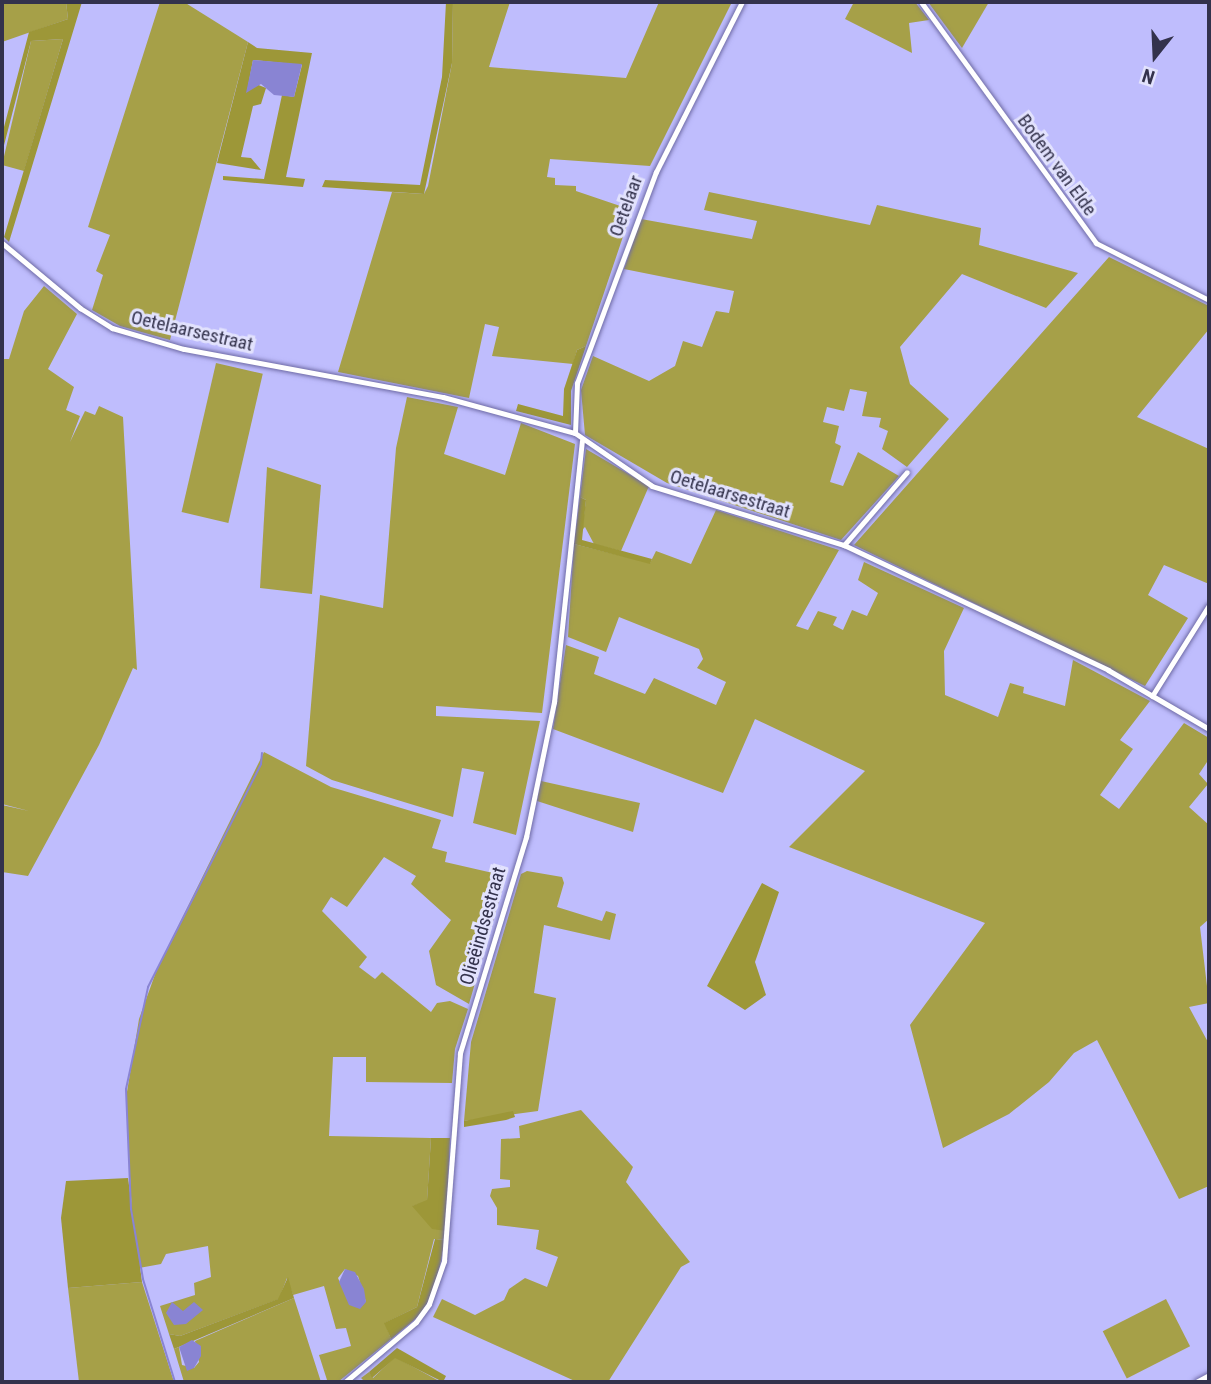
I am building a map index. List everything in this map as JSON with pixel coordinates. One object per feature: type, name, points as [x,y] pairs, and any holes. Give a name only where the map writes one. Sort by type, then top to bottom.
[{"type":"street","name":"Oetelaar","points":[[575,433],[577,383],[656,172],[742,2]]},
{"type":"street","name":"Bodem van Elde","points":[[921,2],[1096,243],[1209,300]]},
{"type":"street","name":"Oetelaarsestraat","points":[[2,243],[80,308],[112,328],[184,349],[443,397],[575,433],[582,440],[676,496],[844,545],[1152,696],[1209,729]]},
{"type":"street","name":"Olieëindsestraat","points":[[345,1382],[416,1322],[429,1304],[444,1261],[460,1053],[526,837],[554,702],[582,440]]},
{"type":"street","points":[[844,545],[907,471]]},
{"type":"street","points":[[1152,696],[1209,605]]},
{"type":"street","points":[[1196,1382],[1209,1375]]},
{"type":"shaded area","points":[[2,2],[66,2],[68,19],[2,42]]},
{"type":"shaded area","points":[[66,2],[82,2],[9,242],[4,237],[63,39],[31,41],[2,153],[4,127],[29,32],[68,19]]},
{"type":"shaded area","points":[[160,2],[184,2],[248,42],[170,340],[120,326],[92,310],[103,275],[96,271],[110,235],[88,227]]},
{"type":"shaded area","points":[[446,2],[453,2],[452,63],[424,194],[322,187],[325,180],[420,185],[442,77]]},
{"type":"shaded area","points":[[453,2],[510,2],[489,67],[626,78],[659,2],[732,2],[650,166],[550,159],[547,177],[555,178],[555,185],[576,186],[576,191],[632,210],[586,346],[577,350],[573,364],[492,356],[499,327],[485,324],[469,398],[338,372],[392,192],[424,194],[428,186],[452,63]]},
{"type":"shaded area","points":[[854,2],[915,2],[929,20],[909,23],[912,53],[845,19]]},
{"type":"shaded area","points":[[928,2],[989,2],[962,48]]},
{"type":"shaded area","points":[[63,39],[24,171],[2,165],[31,41]]},
{"type":"shaded area","points":[[248,42],[257,48],[312,53],[286,177],[305,179],[303,187],[223,180],[223,176],[264,179],[282,95],[294,97],[302,65],[253,60],[247,92],[256,84],[266,88],[261,104],[253,106],[241,157],[251,158],[261,170],[217,163]]},
{"type":"shaded area","points":[[253,60],[302,64],[294,97],[274,95],[261,84],[246,93]]},
{"type":"shaded area","points":[[709,192],[870,225],[877,205],[981,228],[979,245],[1078,273],[1046,308],[962,274],[900,347],[910,384],[949,419],[907,467],[882,449],[888,431],[879,427],[881,418],[862,416],[867,392],[850,389],[844,411],[827,407],[823,422],[839,426],[835,443],[841,446],[830,482],[843,486],[858,452],[899,476],[841,540],[667,483],[585,435],[581,390],[593,356],[649,381],[675,366],[683,341],[702,347],[716,311],[729,313],[734,291],[624,269],[641,219],[752,239],[757,221],[704,210]]},
{"type":"shaded area","points":[[1109,257],[1209,306],[1209,329],[1137,417],[1209,449],[1209,584],[1164,565],[1148,595],[1188,618],[1145,686],[854,545]]},
{"type":"shaded area","points":[[44,286],[77,314],[48,369],[74,387],[66,410],[80,416],[70,442],[85,411],[95,415],[99,406],[123,417],[137,670],[133,668],[99,745],[28,876],[2,872],[2,805],[29,811],[2,804],[2,359],[9,359],[24,311]]},
{"type":"shaded area","points":[[586,346],[571,391],[571,425],[516,411],[518,404],[563,416],[564,389],[577,350]]},
{"type":"shaded area","points":[[216,363],[263,374],[228,523],[182,512]]},
{"type":"shaded area","points":[[407,397],[458,407],[444,454],[505,475],[521,423],[575,444],[542,713],[436,706],[436,716],[540,721],[516,835],[473,823],[484,772],[462,768],[453,817],[332,780],[306,766],[320,595],[383,608],[396,448]]},
{"type":"shaded area","points":[[586,449],[649,486],[621,551],[594,544],[585,527],[582,530],[586,500],[580,497]]},
{"type":"shaded area","points":[[267,467],[321,485],[312,594],[260,588]]},
{"type":"shaded area","points":[[580,497],[586,500],[582,540],[652,559],[650,564],[574,544]]},
{"type":"shaded area","points":[[716,510],[839,550],[796,626],[808,630],[818,611],[837,617],[833,625],[843,630],[852,610],[867,616],[878,593],[858,580],[864,562],[964,608],[944,651],[945,695],[998,717],[1010,683],[1024,687],[1023,693],[1065,706],[1073,660],[1150,701],[1120,740],[1133,749],[1100,795],[1119,809],[1184,723],[1209,738],[1209,759],[1199,774],[1208,784],[1189,807],[1209,825],[1209,919],[1200,927],[1209,1003],[1189,1007],[1209,1044],[1209,1186],[1179,1199],[1097,1040],[1074,1053],[1049,1082],[1009,1114],[943,1148],[910,1025],[985,923],[789,847],[865,771],[755,719],[723,793],[553,729],[566,645],[599,657],[594,674],[645,694],[654,678],[716,705],[726,682],[697,668],[703,659],[699,649],[619,617],[606,652],[568,637],[574,544],[650,563],[656,551],[691,564]]},
{"type":"shaded area","points":[[264,752],[331,787],[441,820],[432,848],[447,852],[445,862],[506,876],[469,1004],[436,985],[429,951],[451,920],[411,884],[416,876],[384,857],[347,907],[331,897],[322,911],[367,957],[359,967],[375,979],[382,972],[431,1012],[437,1003],[450,1001],[468,1009],[455,1049],[452,1083],[366,1082],[366,1057],[333,1057],[329,1136],[431,1138],[427,1201],[413,1206],[446,1231],[445,1240],[434,1239],[417,1307],[385,1323],[391,1339],[338,1382],[327,1380],[319,1355],[351,1346],[346,1328],[336,1329],[324,1286],[293,1295],[287,1278],[279,1299],[180,1336],[169,1334],[160,1306],[195,1295],[194,1283],[211,1277],[208,1246],[166,1254],[161,1264],[139,1268],[132,1215],[126,1098],[139,1019],[157,969]],"holes":[[[345,1269],[358,1276],[366,1302],[345,1294],[338,1278]]]},
{"type":"shaded area","points":[[541,781],[640,803],[633,832],[537,801]]},
{"type":"shaded area","points":[[527,871],[562,877],[564,883],[557,907],[602,921],[606,911],[616,914],[610,940],[544,925],[534,993],[556,998],[538,1111],[464,1121],[471,1042],[521,874]]},
{"type":"shaded area","points":[[762,883],[779,892],[755,962],[766,995],[745,1010],[707,986]]},
{"type":"shaded area","points":[[581,1110],[633,1167],[626,1182],[690,1262],[681,1267],[608,1382],[577,1382],[433,1317],[442,1299],[475,1315],[504,1300],[509,1289],[525,1278],[547,1287],[558,1257],[536,1249],[539,1230],[497,1225],[497,1208],[490,1196],[492,1189],[510,1187],[510,1180],[500,1179],[501,1139],[520,1138],[519,1126]]},
{"type":"shaded area","points":[[513,1111],[515,1117],[506,1120],[464,1127],[464,1121]]},
{"type":"shaded area","points":[[431,1138],[450,1138],[446,1231],[432,1229],[412,1206],[427,1200]]},
{"type":"shaded area","points":[[128,1178],[142,1282],[68,1288],[61,1218],[66,1181]]},
{"type":"shaded area","points":[[435,1239],[445,1240],[435,1290],[420,1315],[391,1339],[384,1323],[417,1307]]},
{"type":"shaded area","points":[[345,1269],[355,1272],[364,1289],[366,1302],[360,1309],[349,1305],[339,1282]]},
{"type":"shaded area","points":[[288,1277],[294,1298],[174,1349],[169,1334],[180,1336],[278,1299]]},
{"type":"shaded area","points":[[142,1282],[174,1382],[79,1382],[68,1288]]},
{"type":"shaded area","points":[[294,1298],[321,1382],[184,1382],[174,1349],[179,1347],[182,1365],[194,1368],[199,1362],[195,1341]]},
{"type":"shaded area","points":[[1166,1299],[1190,1346],[1127,1378],[1103,1331]]},
{"type":"shaded area","points":[[172,1302],[183,1311],[194,1302],[203,1310],[186,1324],[174,1325],[166,1313]]},
{"type":"shaded area","points":[[192,1340],[201,1346],[201,1356],[194,1368],[187,1371],[179,1347]]},
{"type":"shaded area","points":[[397,1348],[446,1376],[443,1382],[395,1358],[372,1378],[369,1372]]},
{"type":"shaded area","points":[[395,1357],[441,1382],[365,1382],[361,1378],[369,1372],[373,1378]]},
{"type":"waterway","points":[[175,1382],[143,1279],[131,1209],[126,1089],[148,987],[261,764],[262,753]]}]
